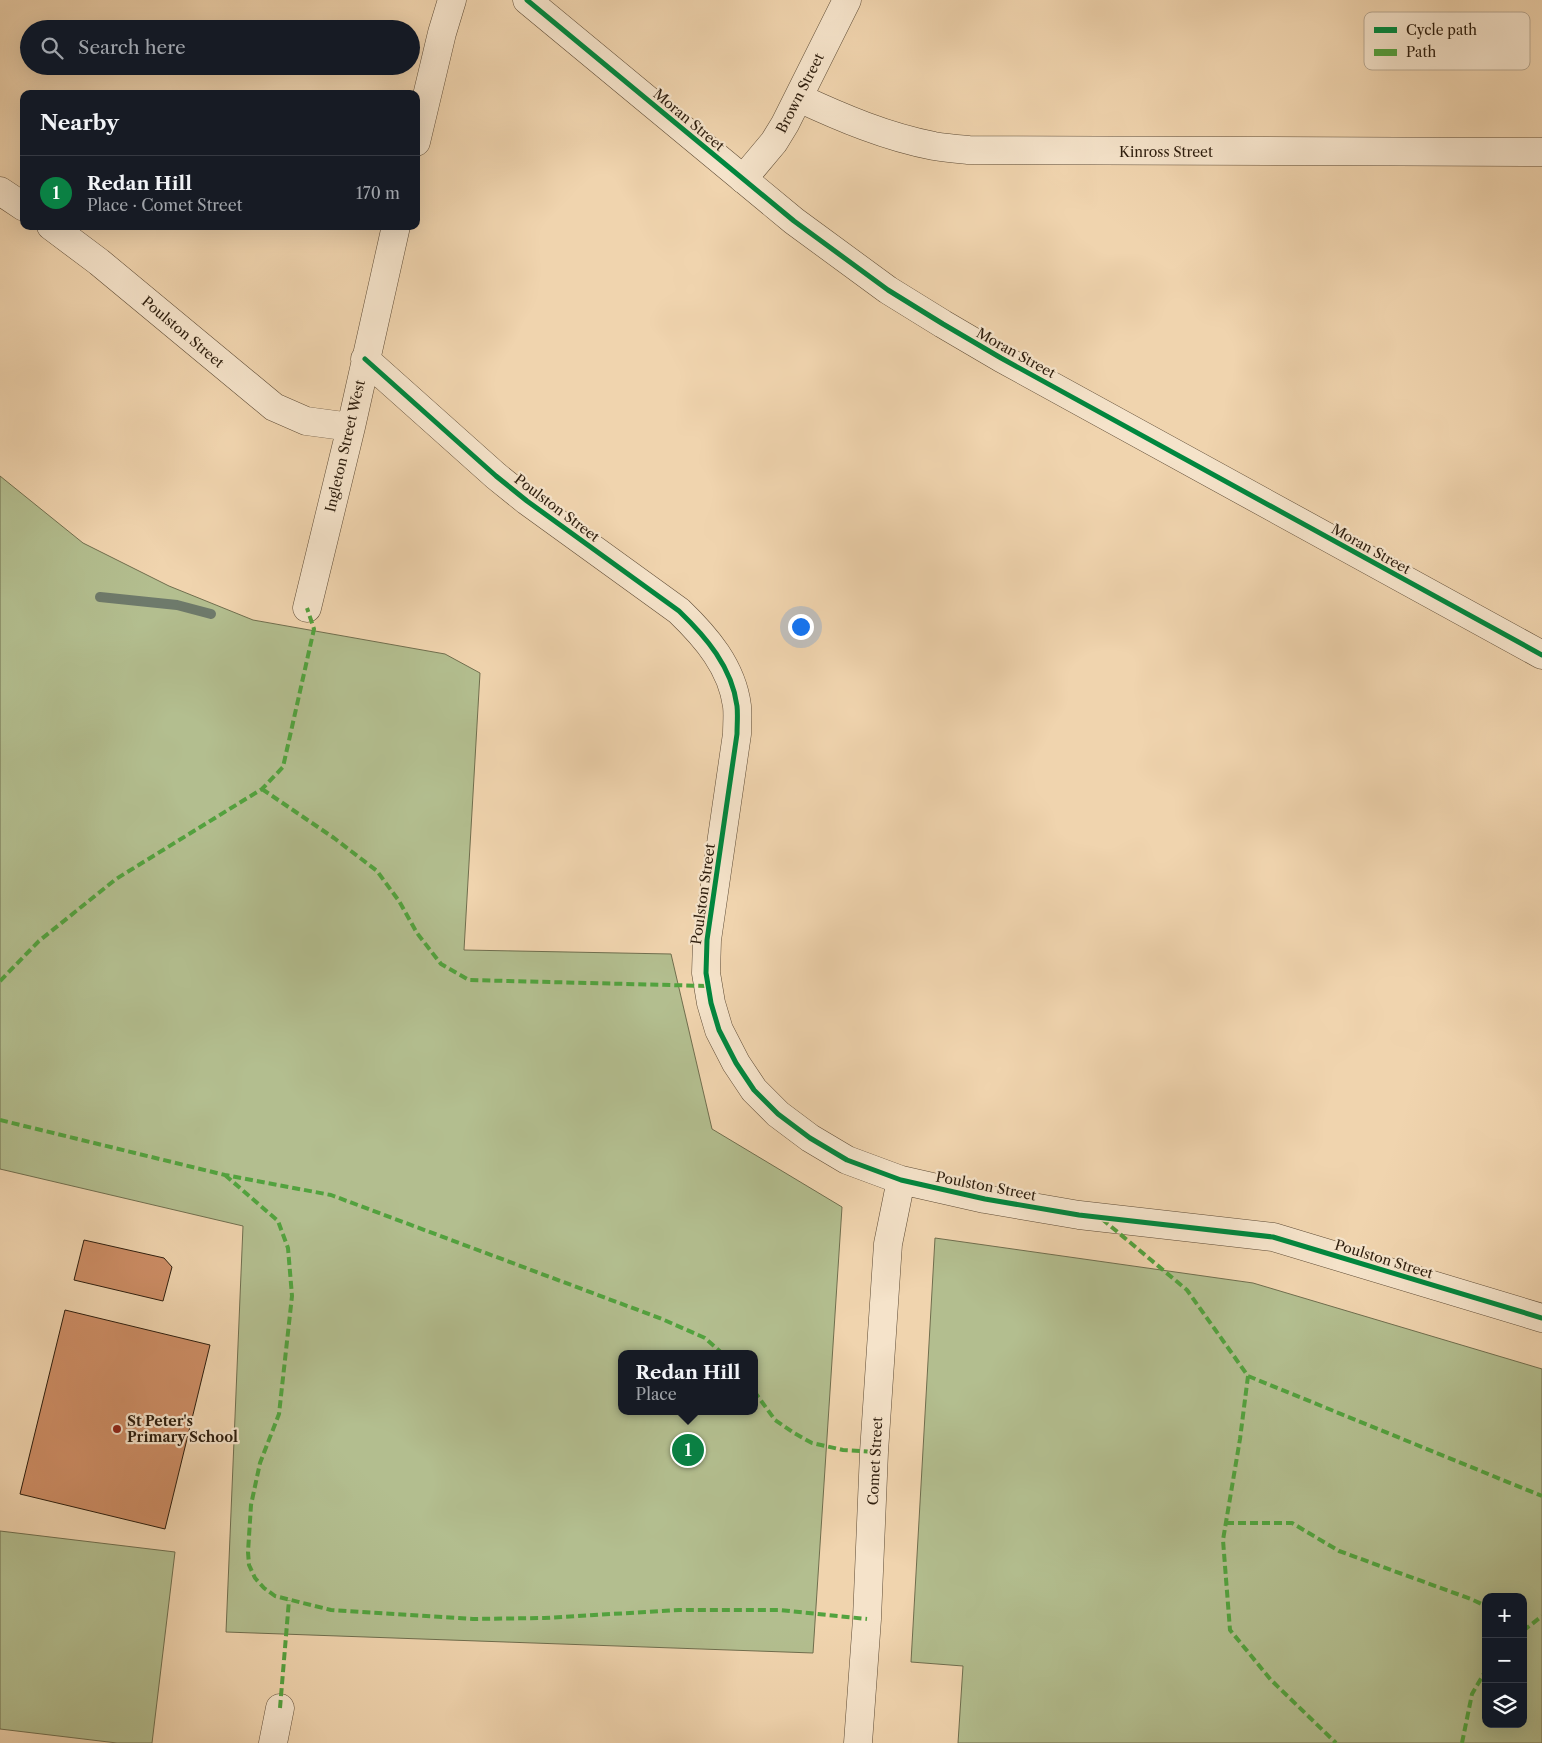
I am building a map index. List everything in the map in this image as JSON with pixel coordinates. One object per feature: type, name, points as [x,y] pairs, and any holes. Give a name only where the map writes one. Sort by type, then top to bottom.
[{"type":"street","points":[[420,125],[442,33],[452,0]]},
{"type":"street","name":"Moran Street","points":[[527,0],[794,221],[888,290],[1001,358],[1542,655]]},
{"type":"street","name":"Brown Street","points":[[744,179],[774,142],[799,98],[847,0]]},
{"type":"street","name":"Kinross Street","points":[[799,98],[841,117],[898,137],[934,146],[969,150],[1542,152]]},
{"type":"street","points":[[0,192],[20,205]]},
{"type":"street","name":"Poulston Street","points":[[56,230],[99,262],[274,408],[306,421],[351,427]]},
{"type":"street","name":"Ingleton Street West","points":[[307,608],[351,427],[395,230]]},
{"type":"street","name":"Poulston Street","points":[[365,359],[496,476],[679,611],[716,650],[731,682],[737,706],[737,734],[706,940],[706,973],[711,1003],[719,1030],[736,1063],[754,1090],[778,1114],[810,1138],[847,1160],[901,1180],[985,1199],[1079,1215],[1273,1237],[1542,1318]]},
{"type":"street","name":"Comet Street","points":[[858,1743],[867,1619],[874,1452],[888,1244],[901,1180]]},
{"type":"street","points":[[273,1743],[280,1708]]},
{"type":"green space","points":[[0,476],[83,543],[169,586],[253,620],[445,654],[480,673],[464,950],[671,954],[712,1129],[842,1207],[813,1653],[226,1632],[243,1226],[0,1169]]},
{"type":"green space","points":[[935,1238],[1253,1283],[1542,1369],[1542,1743],[958,1743],[963,1666],[911,1662]]},
{"type":"green space","points":[[0,1531],[175,1552],[152,1743],[117,1743],[0,1729]]},
{"type":"building","points":[[84,1240],[164,1258],[172,1267],[163,1301],[74,1280]]},
{"type":"building","points":[[65,1310],[210,1345],[165,1529],[20,1494]]},
{"type":"waterway","points":[[100,597],[177,605],[211,614]]},
{"type":"marked path","points":[[0,981],[39,941],[116,879],[262,789],[283,767],[314,629],[307,608]]},
{"type":"marked path","points":[[262,789],[334,838],[377,871],[399,901],[417,933],[441,964],[469,980],[708,986]]},
{"type":"marked path","points":[[0,1120],[225,1175],[331,1195],[662,1319],[705,1338],[718,1350]]},
{"type":"marked path","points":[[225,1175],[278,1221],[288,1248],[292,1296],[279,1414],[260,1463],[251,1505],[248,1552],[249,1565],[255,1578],[275,1596],[331,1610],[473,1619],[544,1618],[679,1610],[779,1610],[867,1619]]},
{"type":"marked path","points":[[1102,1219],[1187,1290],[1248,1376],[1240,1439],[1223,1540],[1230,1630],[1271,1680],[1336,1743]]},
{"type":"marked path","points":[[1248,1376],[1542,1496]]},
{"type":"marked path","points":[[758,1397],[775,1420],[812,1443],[843,1450],[874,1452]]},
{"type":"marked path","points":[[1226,1523],[1292,1523],[1339,1551],[1482,1604]]},
{"type":"marked path","points":[[280,1708],[289,1600]]},
{"type":"marked path","points":[[1527,1628],[1542,1616]]},
{"type":"marked path","points":[[1462,1743],[1472,1694],[1482,1677]]},
{"type":"cycle path","points":[[527,0],[794,221],[888,290],[1001,358],[1542,655]]},
{"type":"cycle path","points":[[365,359],[496,476],[527,501],[679,611],[699,631],[724,666],[730,678],[737,706],[737,734],[707,940],[706,973],[711,1003],[719,1030],[736,1063],[754,1090],[778,1114],[810,1138],[847,1160],[901,1180],[985,1199],[1079,1215],[1273,1237],[1542,1318]]},
{"type":"place","name":"St Peter's Primary School","points":[[117,1429]]},
{"type":"place","name":"Redan Hill","points":[[688,1450]]}]
